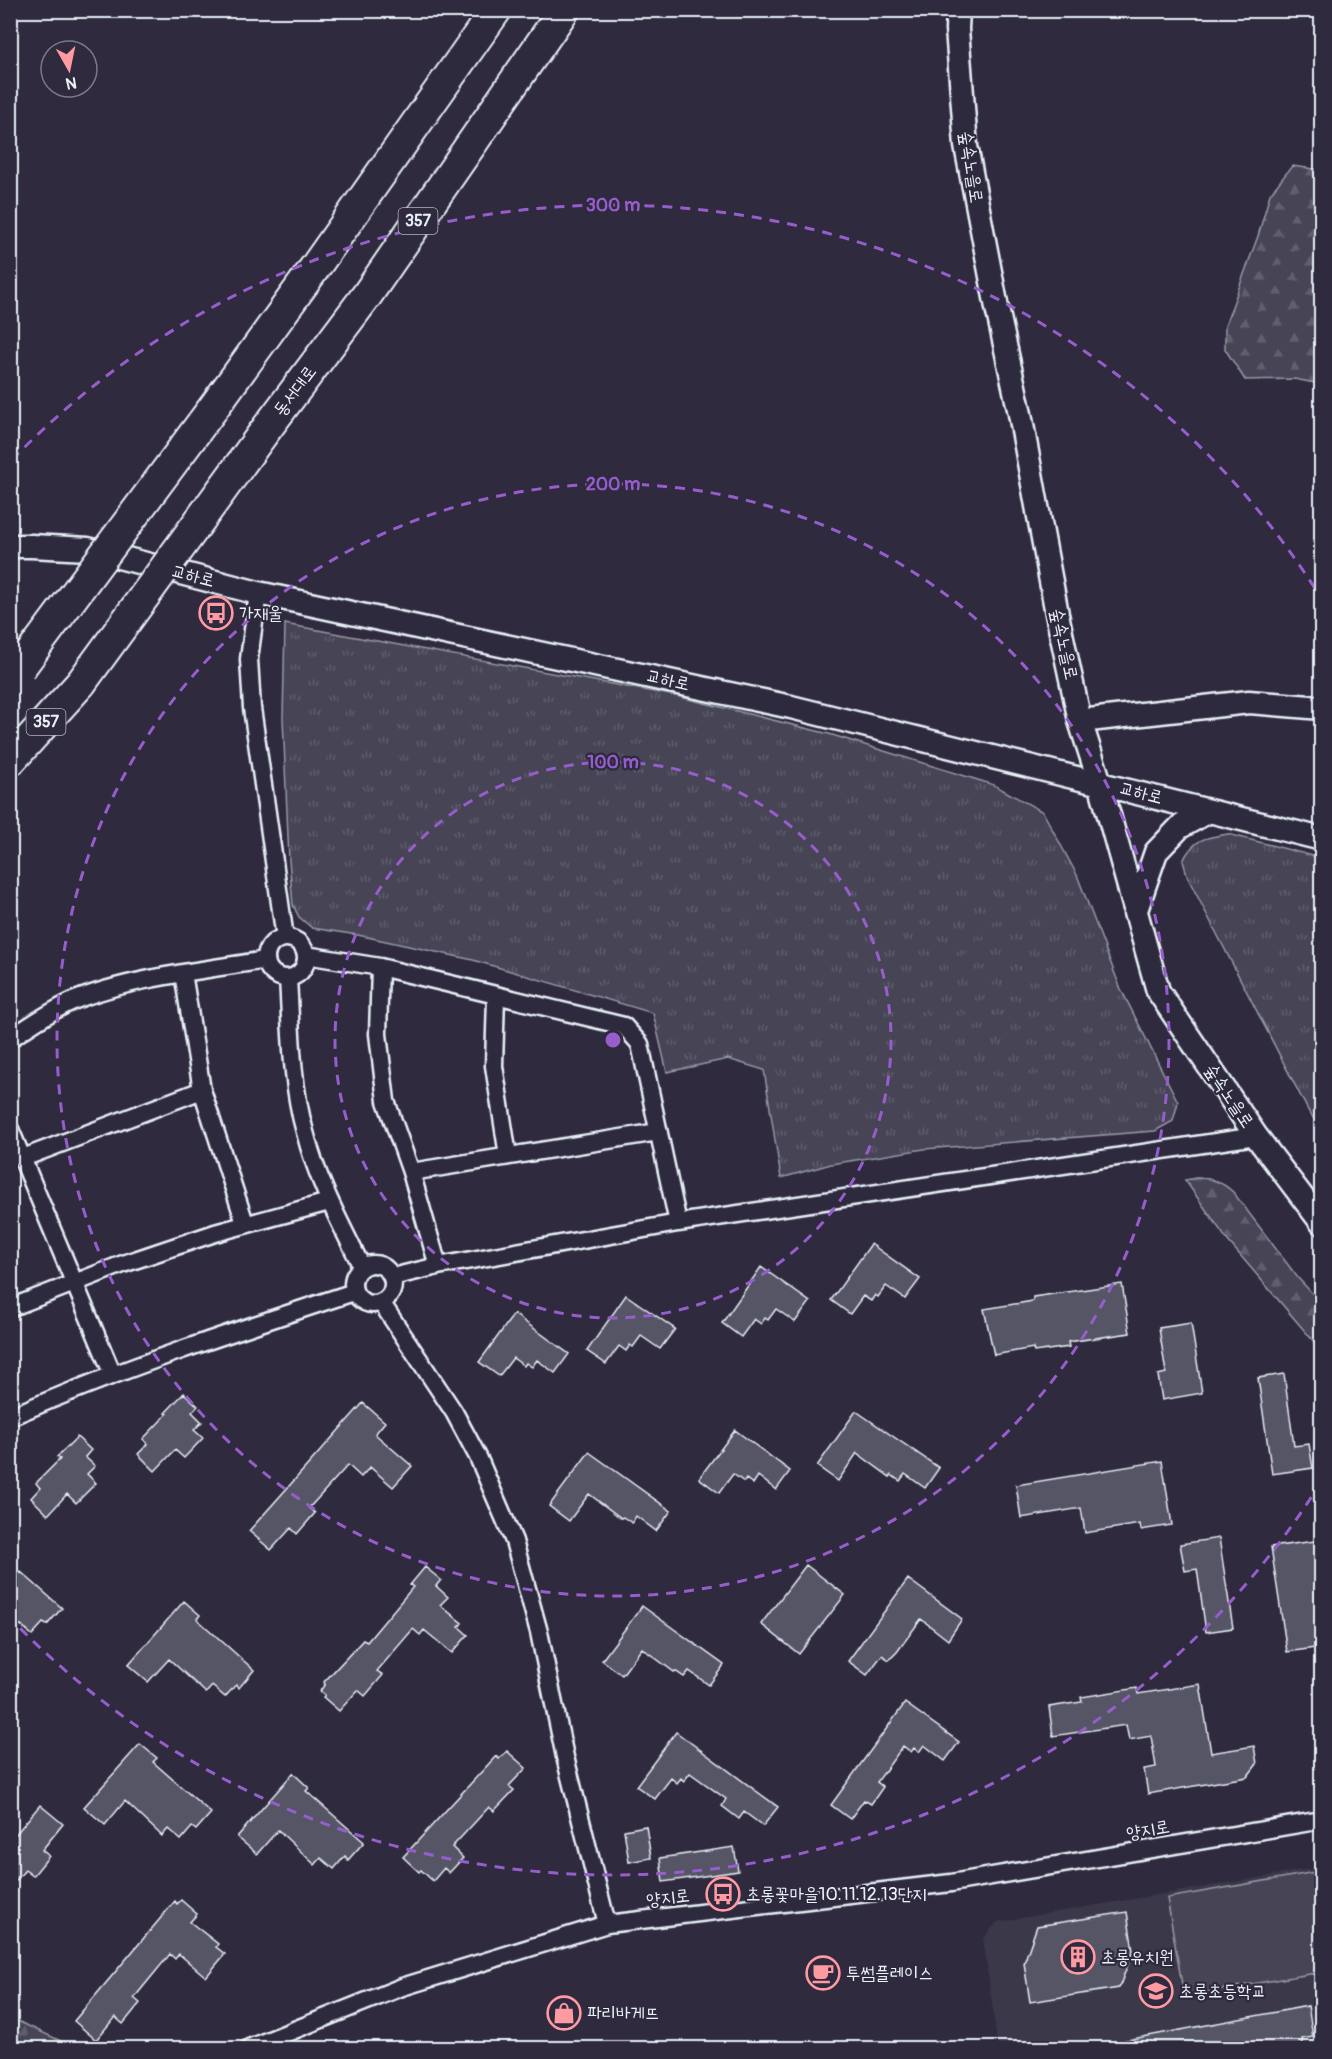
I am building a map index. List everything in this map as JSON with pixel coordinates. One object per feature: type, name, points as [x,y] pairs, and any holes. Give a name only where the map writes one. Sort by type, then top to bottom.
[{"type":"highway","points":[[14,674],[211,411],[496,10]]},
{"type":"highway","name":"동서대로","points":[[10,761],[81,683],[367,295],[564,10]]},
{"type":"street","name":"숲속노을로","points":[[958,10],[957,29],[966,146],[1020,414],[1057,614],[1080,721],[1100,783],[1158,991],[1256,1136],[1322,1223]]},
{"type":"street","name":"교하로","points":[[10,546],[88,549],[258,592],[790,707],[1322,839]]},
{"type":"street","points":[[258,592],[249,659],[252,708],[285,938]]},
{"type":"street","points":[[1080,721],[1249,702],[1322,708]]},
{"type":"street","points":[[1135,913],[1156,852],[1180,827],[1209,811]]},
{"type":"street","points":[[285,938],[297,941],[306,955],[302,970],[297,975],[288,978],[271,972],[266,960],[269,947],[285,938]]},
{"type":"street","points":[[306,955],[380,967],[624,1026],[640,1044],[678,1223]]},
{"type":"street","points":[[10,1040],[36,1021],[73,1001],[116,987],[183,973],[266,960]]},
{"type":"street","points":[[380,967],[378,1034],[386,1101],[411,1172],[438,1266]]},
{"type":"street","points":[[183,973],[202,1090],[245,1223]]},
{"type":"street","points":[[288,978],[294,1076],[305,1132],[329,1202],[362,1267]]},
{"type":"street","points":[[496,996],[494,1066],[508,1156]]},
{"type":"street","points":[[23,1158],[202,1090]]},
{"type":"street","points":[[10,1129],[113,1375]]},
{"type":"street","points":[[411,1172],[658,1132]]},
{"type":"street","points":[[392,1277],[438,1266],[678,1223],[1256,1136]]},
{"type":"street","points":[[10,1308],[75,1282],[245,1223],[329,1202]]},
{"type":"street","points":[[379,1264],[392,1277],[392,1290],[389,1296],[381,1302],[370,1304],[364,1302],[354,1292],[353,1279],[362,1267],[379,1264]]},
{"type":"street","points":[[10,1417],[77,1388],[204,1342],[354,1292]]},
{"type":"street","points":[[381,1302],[454,1412],[477,1457],[514,1541],[539,1632],[564,1757],[607,1924]]},
{"type":"street","name":"양지로","points":[[249,2049],[402,1987],[607,1924],[951,1883],[1322,1820]]},
{"type":"shaded area","name":"초롱초등학교","points":[[1321,1867],[1321,2048],[998,2048],[983,1939],[997,1922]]},
{"type":"green space","points":[[1292,166],[1321,170],[1321,384],[1294,379],[1245,380],[1225,349],[1225,326],[1258,236],[1270,194]]},
{"type":"green space","points":[[285,624],[676,696],[829,734],[994,785],[1043,812],[1077,875],[1120,987],[1178,1102],[1173,1121],[1155,1131],[924,1149],[831,1164],[781,1178],[764,1070],[728,1059],[667,1072],[653,1013],[473,960],[358,935],[312,928],[299,917],[293,905],[289,860],[283,718]]},
{"type":"green space","points":[[1228,834],[1321,858],[1321,1128],[1309,1112],[1188,878],[1183,861],[1191,848],[1201,840]]},
{"type":"green space","points":[[1196,1178],[1216,1181],[1233,1192],[1298,1278],[1321,1303],[1321,1350],[1228,1241],[1185,1180]]},
{"type":"green space","points":[[1321,1871],[1321,1972],[1184,1996],[1167,1898]]},
{"type":"green space","points":[[11,2018],[76,2048],[11,2048]]},
{"type":"building","points":[[871,1244],[920,1279],[905,1299],[886,1286],[878,1297],[875,1295],[871,1301],[863,1296],[850,1314],[831,1300]]},
{"type":"building","points":[[761,1267],[810,1302],[795,1322],[776,1309],[768,1320],[765,1318],[761,1324],[754,1319],[741,1337],[722,1323]]},
{"type":"building","points":[[1122,1284],[1130,1333],[1068,1342],[1069,1347],[1034,1352],[1033,1348],[994,1355],[984,1309],[1033,1301],[1033,1297]]},
{"type":"building","points":[[626,1295],[675,1329],[660,1349],[641,1336],[633,1347],[630,1345],[626,1351],[619,1346],[606,1364],[587,1351]]},
{"type":"building","points":[[514,1314],[569,1354],[555,1373],[537,1360],[532,1367],[526,1363],[524,1366],[513,1358],[499,1376],[479,1362]]},
{"type":"building","points":[[1191,1323],[1202,1393],[1162,1400],[1158,1375],[1166,1373],[1159,1328]]},
{"type":"building","points":[[1284,1374],[1294,1446],[1309,1444],[1313,1468],[1272,1474],[1258,1378]]},
{"type":"building","points":[[184,1393],[198,1406],[192,1412],[202,1422],[194,1430],[203,1438],[184,1458],[175,1450],[155,1471],[138,1454],[148,1444],[143,1439]]},
{"type":"building","points":[[363,1403],[385,1422],[375,1434],[412,1466],[393,1487],[370,1467],[361,1477],[348,1465],[309,1508],[315,1513],[297,1534],[291,1528],[271,1550],[249,1531]]},
{"type":"building","points":[[856,1411],[939,1468],[925,1488],[905,1474],[900,1481],[891,1475],[890,1477],[857,1453],[838,1481],[817,1466]]},
{"type":"building","points":[[735,1430],[790,1471],[776,1490],[758,1476],[753,1484],[746,1479],[744,1482],[733,1474],[719,1493],[699,1478]]},
{"type":"building","points":[[77,1437],[91,1450],[85,1457],[95,1466],[87,1474],[96,1483],[76,1503],[67,1494],[48,1515],[31,1498],[40,1488],[36,1483],[60,1459],[57,1457]]},
{"type":"building","points":[[589,1452],[671,1511],[656,1531],[636,1516],[632,1523],[621,1518],[589,1494],[569,1521],[549,1506]]},
{"type":"building","points":[[1162,1461],[1172,1525],[1141,1530],[1140,1524],[1085,1533],[1081,1508],[1021,1518],[1016,1485]]},
{"type":"building","points":[[1219,1538],[1233,1628],[1206,1632],[1197,1569],[1185,1571],[1180,1544]]},
{"type":"building","points":[[1322,1540],[1322,1647],[1287,1652],[1271,1547]]},
{"type":"building","points":[[806,1565],[845,1595],[799,1654],[761,1624]]},
{"type":"building","points":[[425,1567],[441,1580],[436,1586],[448,1597],[440,1605],[462,1623],[459,1627],[468,1635],[452,1653],[424,1630],[420,1635],[413,1629],[377,1671],[383,1675],[365,1696],[358,1690],[339,1711],[323,1697],[325,1695],[320,1691],[324,1682],[363,1640],[367,1642],[413,1587],[410,1585]]},
{"type":"building","points":[[21,1572],[62,1608],[47,1625],[43,1623],[32,1635],[19,1624],[10,1634],[10,1585]]},
{"type":"building","points":[[908,1579],[962,1619],[948,1640],[921,1619],[897,1652],[889,1660],[882,1655],[867,1675],[848,1661]]},
{"type":"building","points":[[184,1601],[200,1615],[197,1619],[254,1670],[239,1688],[236,1685],[225,1697],[212,1686],[206,1693],[169,1659],[148,1682],[128,1665]]},
{"type":"building","points":[[642,1606],[724,1665],[709,1685],[689,1671],[684,1677],[674,1672],[642,1648],[622,1675],[602,1660]]},
{"type":"building","points":[[1200,1684],[1211,1753],[1254,1746],[1257,1764],[1247,1777],[1148,1794],[1144,1769],[1156,1767],[1151,1736],[1129,1740],[1126,1725],[1053,1736],[1049,1707],[1082,1702],[1081,1697],[1137,1688],[1138,1694]]},
{"type":"building","points":[[905,1703],[959,1742],[945,1761],[924,1745],[919,1752],[914,1748],[911,1752],[903,1746],[877,1782],[883,1787],[871,1804],[864,1800],[850,1819],[831,1805]]},
{"type":"building","points":[[676,1732],[778,1807],[763,1826],[744,1812],[739,1819],[722,1806],[726,1799],[690,1773],[684,1781],[681,1778],[677,1783],[671,1778],[655,1799],[636,1786]]},
{"type":"building","points":[[140,1744],[157,1758],[153,1762],[211,1813],[196,1830],[192,1827],[181,1840],[168,1829],[162,1836],[125,1801],[105,1825],[84,1807]]},
{"type":"building","points":[[507,1751],[526,1768],[509,1786],[514,1790],[494,1811],[489,1807],[452,1847],[463,1858],[449,1873],[444,1868],[433,1881],[421,1870],[419,1872],[403,1857],[496,1756],[499,1759]]},
{"type":"building","points":[[293,1773],[309,1788],[306,1791],[364,1842],[348,1860],[345,1856],[334,1869],[321,1858],[315,1865],[278,1830],[257,1854],[237,1837]]},
{"type":"building","points":[[40,1805],[63,1824],[42,1850],[49,1856],[33,1876],[25,1870],[10,1888],[10,1841]]},
{"type":"building","points":[[646,1826],[651,1858],[629,1862],[624,1830]]},
{"type":"building","points":[[734,1847],[738,1871],[663,1882],[660,1858]]},
{"type":"building","points":[[181,1900],[197,1914],[190,1922],[218,1944],[216,1947],[225,1954],[206,1977],[179,1954],[175,1959],[170,1954],[134,1998],[140,2003],[123,2024],[115,2017],[96,2040],[74,2021],[175,1901],[177,1904]]},
{"type":"building","name":"초롱유치원","points":[[1127,1912],[1133,1951],[1119,1988],[1030,2002],[1024,1963],[1037,1926]]},
{"type":"building","points":[[1308,2006],[1313,2037],[1302,2039],[1304,2049],[1122,2049],[1121,2041]]},
{"type":"place","name":"가재울","points":[[216,613]]},
{"type":"place","name":"초롱꽃마을10.11.12.13단지","points":[[723,1894]]},
{"type":"place","name":"초롱유치원","points":[[1078,1957]]},
{"type":"place","name":"투썸플레이스","points":[[823,1973]]},
{"type":"place","name":"초롱초등학교","points":[[1156,1991]]},
{"type":"place","name":"파리바게뜨","points":[[564,2013]]}]
